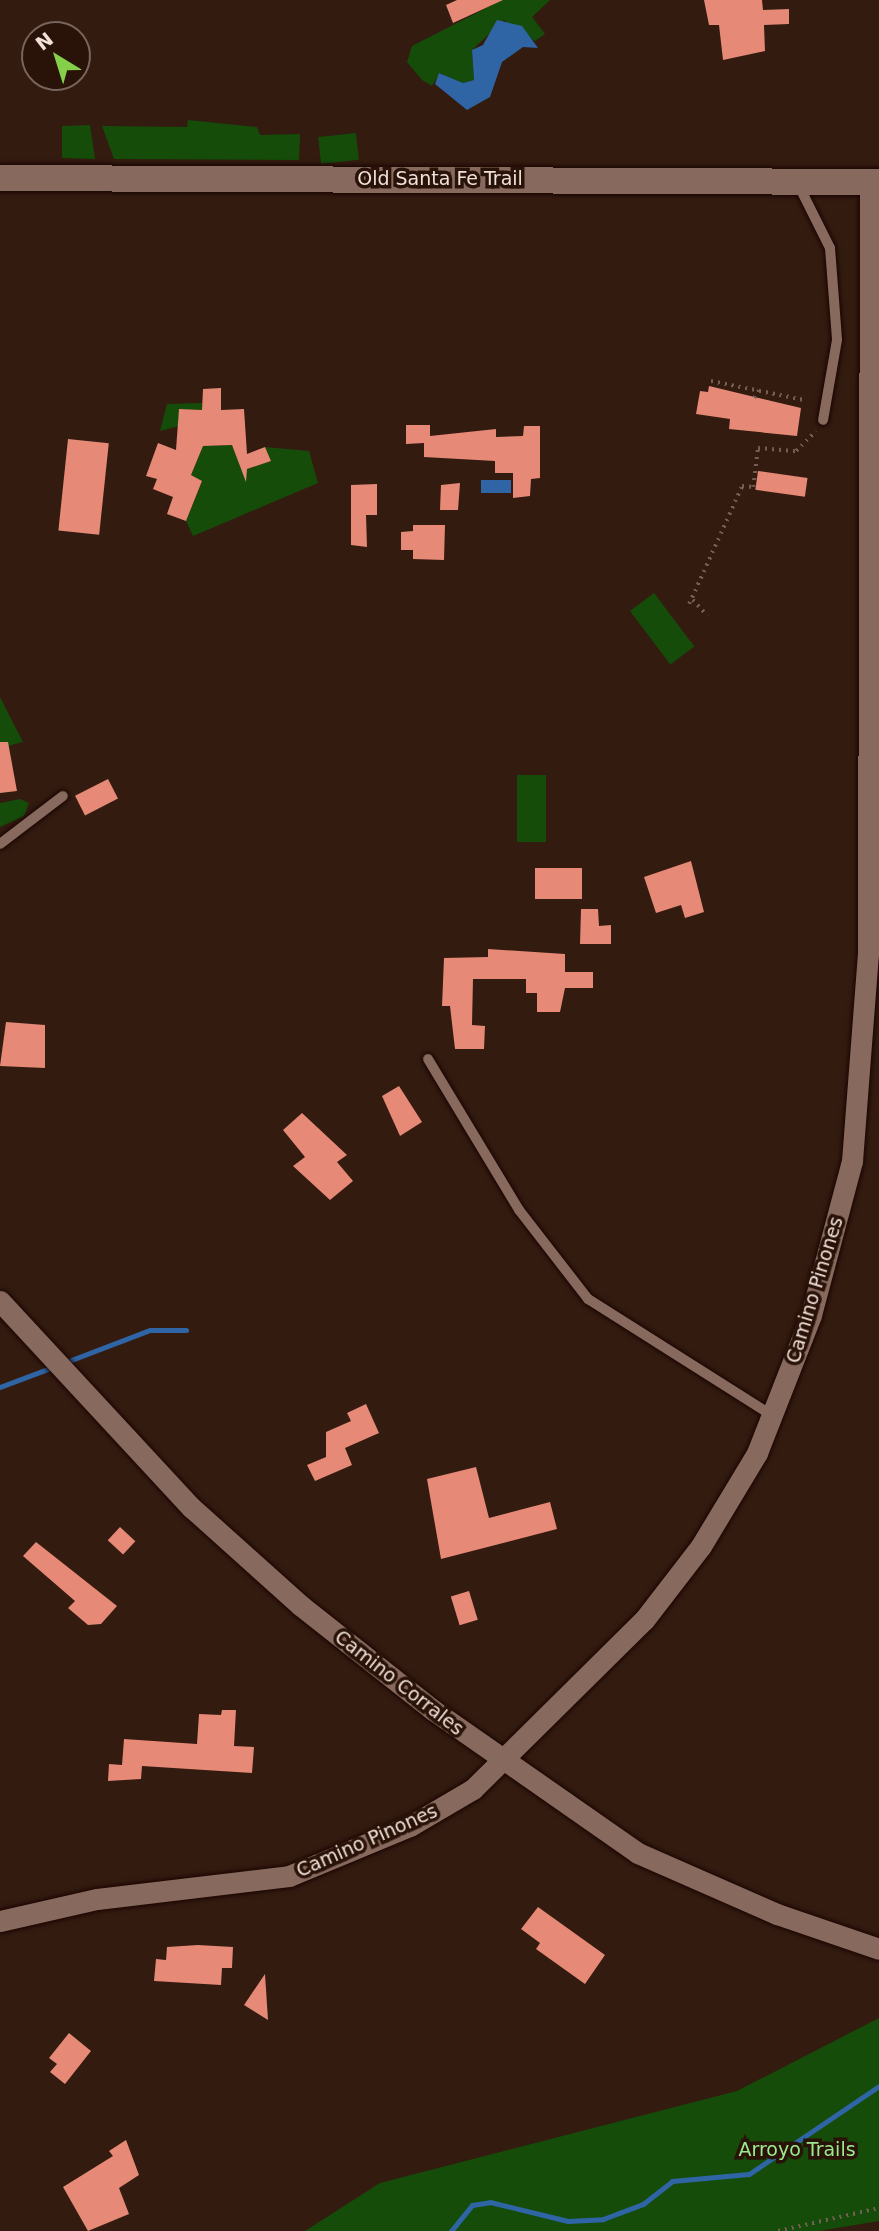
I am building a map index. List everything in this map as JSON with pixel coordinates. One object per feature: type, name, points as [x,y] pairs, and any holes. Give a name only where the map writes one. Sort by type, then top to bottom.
[{"type":"street","name":"Old Santa Fe Trail","points":[[0,178],[874,182]]},
{"type":"street","name":"Camino Pinones","points":[[0,1921],[97,1899],[289,1876],[410,1826],[473,1790],[644,1620],[701,1546],[773,1416],[811,1315],[852,1161],[866,980],[874,182]]},
{"type":"street","name":"Camino Corrales","points":[[0,1301],[192,1508],[300,1605],[504,1762],[638,1853],[777,1914],[879,1949]]},
{"type":"lane","points":[[795,181],[830,248],[837,340],[823,420]]},
{"type":"lane","points":[[0,844],[63,796]]},
{"type":"lane","points":[[428,1059],[519,1210],[589,1299],[773,1416]]},
{"type":"path","points":[[711,381],[804,400]]},
{"type":"path","points":[[719,387],[720,381]]},
{"type":"path","points":[[754,398],[759,390]]},
{"type":"path","points":[[689,604],[742,485],[753,487],[758,448],[796,451],[817,431]]},
{"type":"path","points":[[693,600],[706,615]]},
{"type":"path","points":[[778,2231],[879,2208]]},
{"type":"green space","points":[[502,0],[550,0],[532,17],[545,34],[535,41],[504,20],[472,50],[474,80],[462,83],[440,73],[432,86],[422,80],[407,62],[412,46]]},
{"type":"green space","points":[[188,120],[257,127],[260,135],[300,134],[299,160],[114,159],[102,126],[187,127]]},
{"type":"green space","points":[[90,125],[95,159],[62,158],[62,126]]},
{"type":"green space","points":[[356,133],[359,160],[321,164],[318,137]]},
{"type":"green space","points":[[202,403],[202,410],[179,409],[179,426],[160,431],[167,404]]},
{"type":"green space","points":[[232,445],[242,471],[271,461],[265,447],[309,451],[318,483],[193,536],[186,521],[202,482],[191,475],[201,451],[191,446]]},
{"type":"green space","points":[[654,593],[694,647],[670,665],[630,611]]},
{"type":"green space","points":[[0,697],[23,742],[0,748]]},
{"type":"green space","points":[[517,775],[546,775],[546,842],[517,842]]},
{"type":"green space","points":[[20,799],[29,803],[24,816],[0,827],[0,803]]},
{"type":"green space","name":"Arroyo Trails","points":[[879,2018],[879,2221],[819,2231],[305,2231],[380,2183],[737,2091]]},
{"type":"water","points":[[497,20],[522,26],[538,48],[523,47],[502,62],[490,97],[467,110],[435,84],[439,73],[463,83],[474,80],[472,50],[483,45]]},
{"type":"water","points":[[481,480],[511,480],[511,493],[481,493]]},
{"type":"building","points":[[457,0],[503,0],[453,23],[446,5]]},
{"type":"building","points":[[704,0],[762,0],[763,10],[789,9],[789,24],[764,25],[765,51],[723,60],[719,25],[709,25]]},
{"type":"building","points":[[709,386],[801,408],[797,436],[729,429],[730,419],[696,414],[700,391],[708,392]]},
{"type":"building","points":[[221,388],[221,410],[244,409],[247,454],[265,447],[271,461],[247,469],[246,482],[232,445],[203,446],[191,475],[202,481],[186,521],[167,514],[173,497],[153,489],[157,479],[146,476],[158,443],[176,450],[179,409],[202,410],[203,389]]},
{"type":"building","points":[[406,425],[430,425],[430,436],[496,429],[496,437],[523,436],[524,426],[540,426],[540,478],[531,479],[530,496],[513,498],[513,473],[495,473],[495,461],[424,457],[424,443],[406,444]]},
{"type":"building","points":[[68,439],[109,443],[99,535],[58,530]]},
{"type":"building","points":[[758,471],[808,478],[805,497],[755,490]]},
{"type":"building","points":[[460,483],[458,510],[440,510],[441,485]]},
{"type":"building","points":[[377,484],[377,515],[366,515],[367,547],[351,545],[351,485]]},
{"type":"building","points":[[413,525],[445,525],[444,560],[413,559],[413,550],[401,550],[401,532],[413,531]]},
{"type":"building","points":[[0,742],[8,742],[17,791],[0,793]]},
{"type":"building","points":[[108,779],[118,799],[85,815],[75,796]]},
{"type":"building","points":[[691,861],[704,912],[685,918],[681,905],[656,913],[644,877]]},
{"type":"building","points":[[535,868],[582,868],[582,899],[535,899]]},
{"type":"building","points":[[581,909],[598,909],[599,926],[611,925],[611,944],[580,944]]},
{"type":"building","points":[[488,949],[565,954],[565,972],[593,972],[593,988],[565,988],[560,1012],[537,1012],[537,993],[526,993],[526,979],[473,979],[472,1025],[485,1026],[484,1049],[455,1049],[450,1006],[442,1006],[444,958],[488,957]]},
{"type":"building","points":[[6,1022],[45,1025],[45,1068],[0,1066]]},
{"type":"building","points":[[399,1086],[422,1122],[400,1136],[382,1096]]},
{"type":"building","points":[[302,1113],[347,1155],[337,1162],[353,1181],[330,1200],[293,1166],[305,1157],[283,1130]]},
{"type":"building","points":[[366,1404],[379,1433],[345,1448],[352,1465],[315,1481],[307,1465],[326,1457],[326,1432],[351,1421],[347,1413]]},
{"type":"building","points":[[476,1467],[489,1518],[550,1502],[557,1529],[441,1559],[427,1479]]},
{"type":"building","points":[[120,1527],[135,1541],[123,1554],[108,1540]]},
{"type":"building","points":[[36,1542],[117,1606],[101,1624],[88,1625],[68,1608],[75,1601],[23,1556]]},
{"type":"building","points":[[469,1591],[478,1620],[460,1625],[451,1597]]},
{"type":"building","points":[[222,1710],[236,1710],[234,1746],[254,1747],[252,1773],[142,1766],[141,1779],[108,1781],[109,1764],[122,1765],[124,1739],[197,1744],[199,1714],[221,1715]]},
{"type":"building","points":[[538,1907],[605,1955],[585,1984],[536,1949],[540,1943],[521,1929]]},
{"type":"building","points":[[167,1947],[233,1947],[232,1968],[222,1968],[221,1985],[154,1981],[156,1959],[166,1960]]},
{"type":"building","points":[[265,1974],[268,2020],[244,2005]]},
{"type":"building","points":[[69,2033],[91,2051],[65,2084],[50,2072],[57,2064],[49,2058]]},
{"type":"building","points":[[126,2140],[139,2175],[119,2188],[129,2214],[88,2231],[63,2187],[113,2156],[109,2151]]},
{"type":"waterway","points":[[66,1362],[150,1330],[186,1330]]},
{"type":"waterway","points":[[0,1387],[53,1367]]},
{"type":"waterway","points":[[451,2231],[472,2205],[490,2202],[568,2221],[603,2219],[643,2204],[672,2181],[749,2174],[879,2086]]}]
